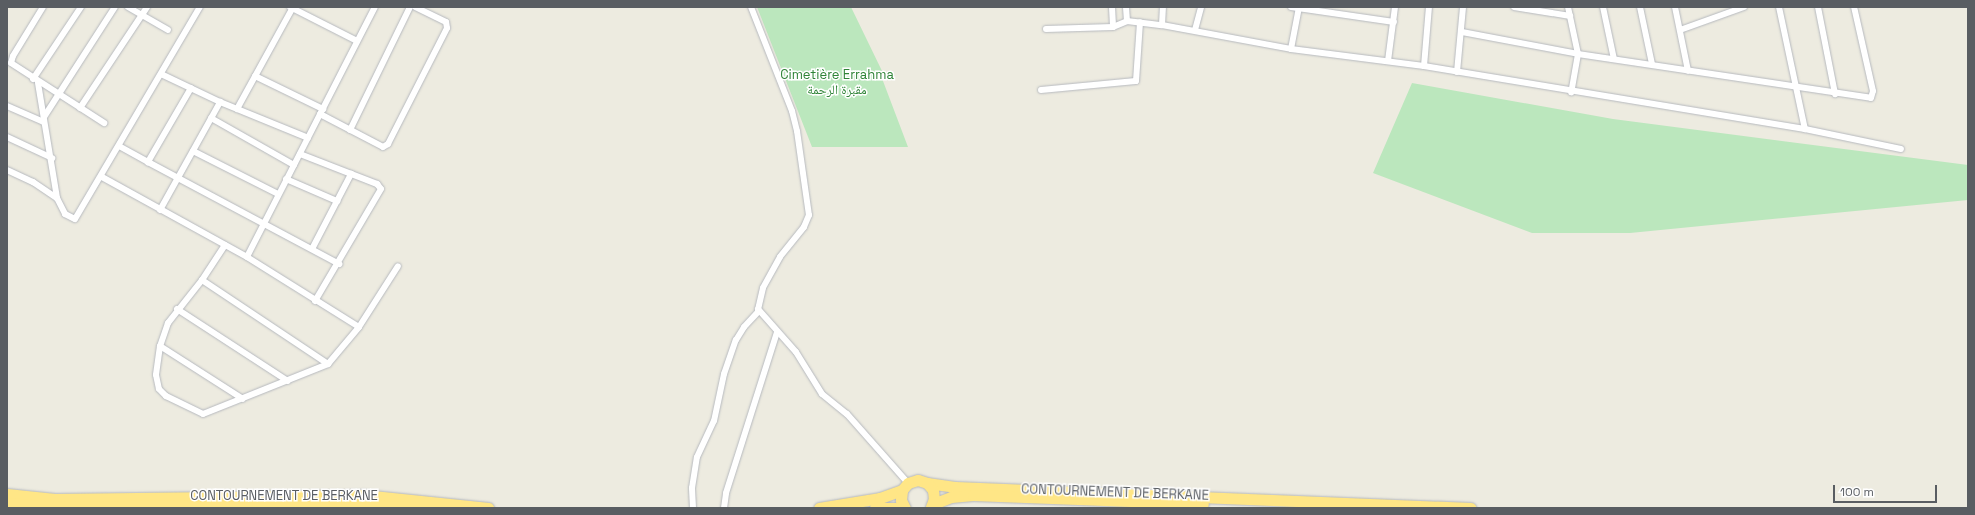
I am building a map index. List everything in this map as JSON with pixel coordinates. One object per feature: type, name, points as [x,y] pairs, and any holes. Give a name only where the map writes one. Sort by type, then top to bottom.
[{"type":"highway","name":"CONTOURNEMENT DE BERKANE","points":[[905,487],[918,480],[927,483],[955,487],[1471,508]]},
{"type":"highway","points":[[927,483],[933,490],[932,506],[951,497],[972,495],[1298,508]]},
{"type":"highway","points":[[819,508],[880,498],[905,487]]},
{"type":"highway","points":[[875,508],[904,508],[901,500],[905,487]]},
{"type":"highway","name":"CONTOURNEMENT DE BERKANE","points":[[7,494],[49,499],[363,494],[488,508]]},
{"type":"highway","points":[[7,503],[56,507],[357,503],[417,508]]},
{"type":"street","points":[[43,7],[11,59],[14,67],[104,123]]},
{"type":"street","points":[[81,7],[35,81],[52,158],[57,198],[65,214],[76,219],[102,177],[200,7]]},
{"type":"street","points":[[44,120],[58,94],[115,7]]},
{"type":"street","points":[[128,7],[168,30]]},
{"type":"street","points":[[80,108],[147,7]]},
{"type":"street","points":[[237,109],[292,7],[357,41]]},
{"type":"street","points":[[247,257],[375,7]]},
{"type":"street","points":[[350,130],[410,7]]},
{"type":"street","points":[[255,76],[383,147],[388,144],[447,28],[446,22],[415,7]]},
{"type":"street","points":[[693,508],[692,488],[697,457],[714,421],[724,374],[736,340],[744,327],[759,311],[763,288],[780,257],[804,227],[809,215],[797,131],[792,111],[751,7]]},
{"type":"street","points":[[1112,7],[1113,27]]},
{"type":"street","points":[[1126,7],[1127,21]]},
{"type":"street","points":[[1195,30],[1201,7]]},
{"type":"street","points":[[1291,7],[1394,22]]},
{"type":"street","points":[[1388,61],[1395,7]]},
{"type":"street","points":[[1424,66],[1429,7]]},
{"type":"street","points":[[1457,72],[1462,32],[1463,7]]},
{"type":"street","points":[[1514,7],[1570,16]]},
{"type":"street","points":[[1568,7],[1578,54],[1571,92]]},
{"type":"street","points":[[1603,7],[1614,59]]},
{"type":"street","points":[[1640,7],[1652,64]]},
{"type":"street","points":[[1675,7],[1688,71]]},
{"type":"street","points":[[1680,30],[1744,7]]},
{"type":"street","points":[[1779,7],[1804,129]]},
{"type":"street","points":[[1818,7],[1836,94]]},
{"type":"street","points":[[1462,32],[1578,54],[1796,86],[1867,99],[1873,95],[1854,7]]},
{"type":"street","points":[[1162,25],[1163,8]]},
{"type":"street","points":[[1291,49],[1299,8]]},
{"type":"street","points":[[1046,29],[1113,27],[1127,21],[1162,25],[1291,49],[1424,66],[1571,92],[1804,129],[1901,149]]},
{"type":"street","points":[[1041,90],[1136,81],[1140,22]]},
{"type":"street","points":[[161,74],[220,102],[308,138]]},
{"type":"street","points":[[148,162],[191,88]]},
{"type":"street","points":[[160,210],[220,102]]},
{"type":"street","points":[[7,106],[44,120]]},
{"type":"street","points":[[211,118],[294,164]]},
{"type":"street","points":[[7,136],[52,158]]},
{"type":"street","points":[[119,146],[339,264]]},
{"type":"street","points":[[193,151],[278,194]]},
{"type":"street","points":[[300,154],[377,184],[381,189],[339,264],[315,301]]},
{"type":"street","points":[[7,170],[33,182],[57,198]]},
{"type":"street","points":[[312,249],[351,174]]},
{"type":"street","points":[[102,177],[247,257],[315,301],[359,327]]},
{"type":"street","points":[[286,179],[337,201]]},
{"type":"street","points":[[225,245],[202,280],[177,309],[163,333],[160,346],[156,382],[166,396],[204,414],[328,364],[359,327],[398,266]]},
{"type":"street","points":[[202,280],[328,364]]},
{"type":"street","points":[[177,309],[288,381]]},
{"type":"street","points":[[759,311],[799,356],[822,394],[847,414],[905,487]]},
{"type":"street","points":[[724,508],[726,493],[777,332]]},
{"type":"street","points":[[160,346],[243,398]]},
{"type":"green space","name":"Cimetière Errahma مقبرة الرحمة","points":[[757,7],[851,7],[882,71],[883,81],[908,147],[812,147]]},
{"type":"green space","points":[[1412,83],[1613,119],[1968,165],[1968,200],[1630,233],[1532,233],[1373,173]]}]
